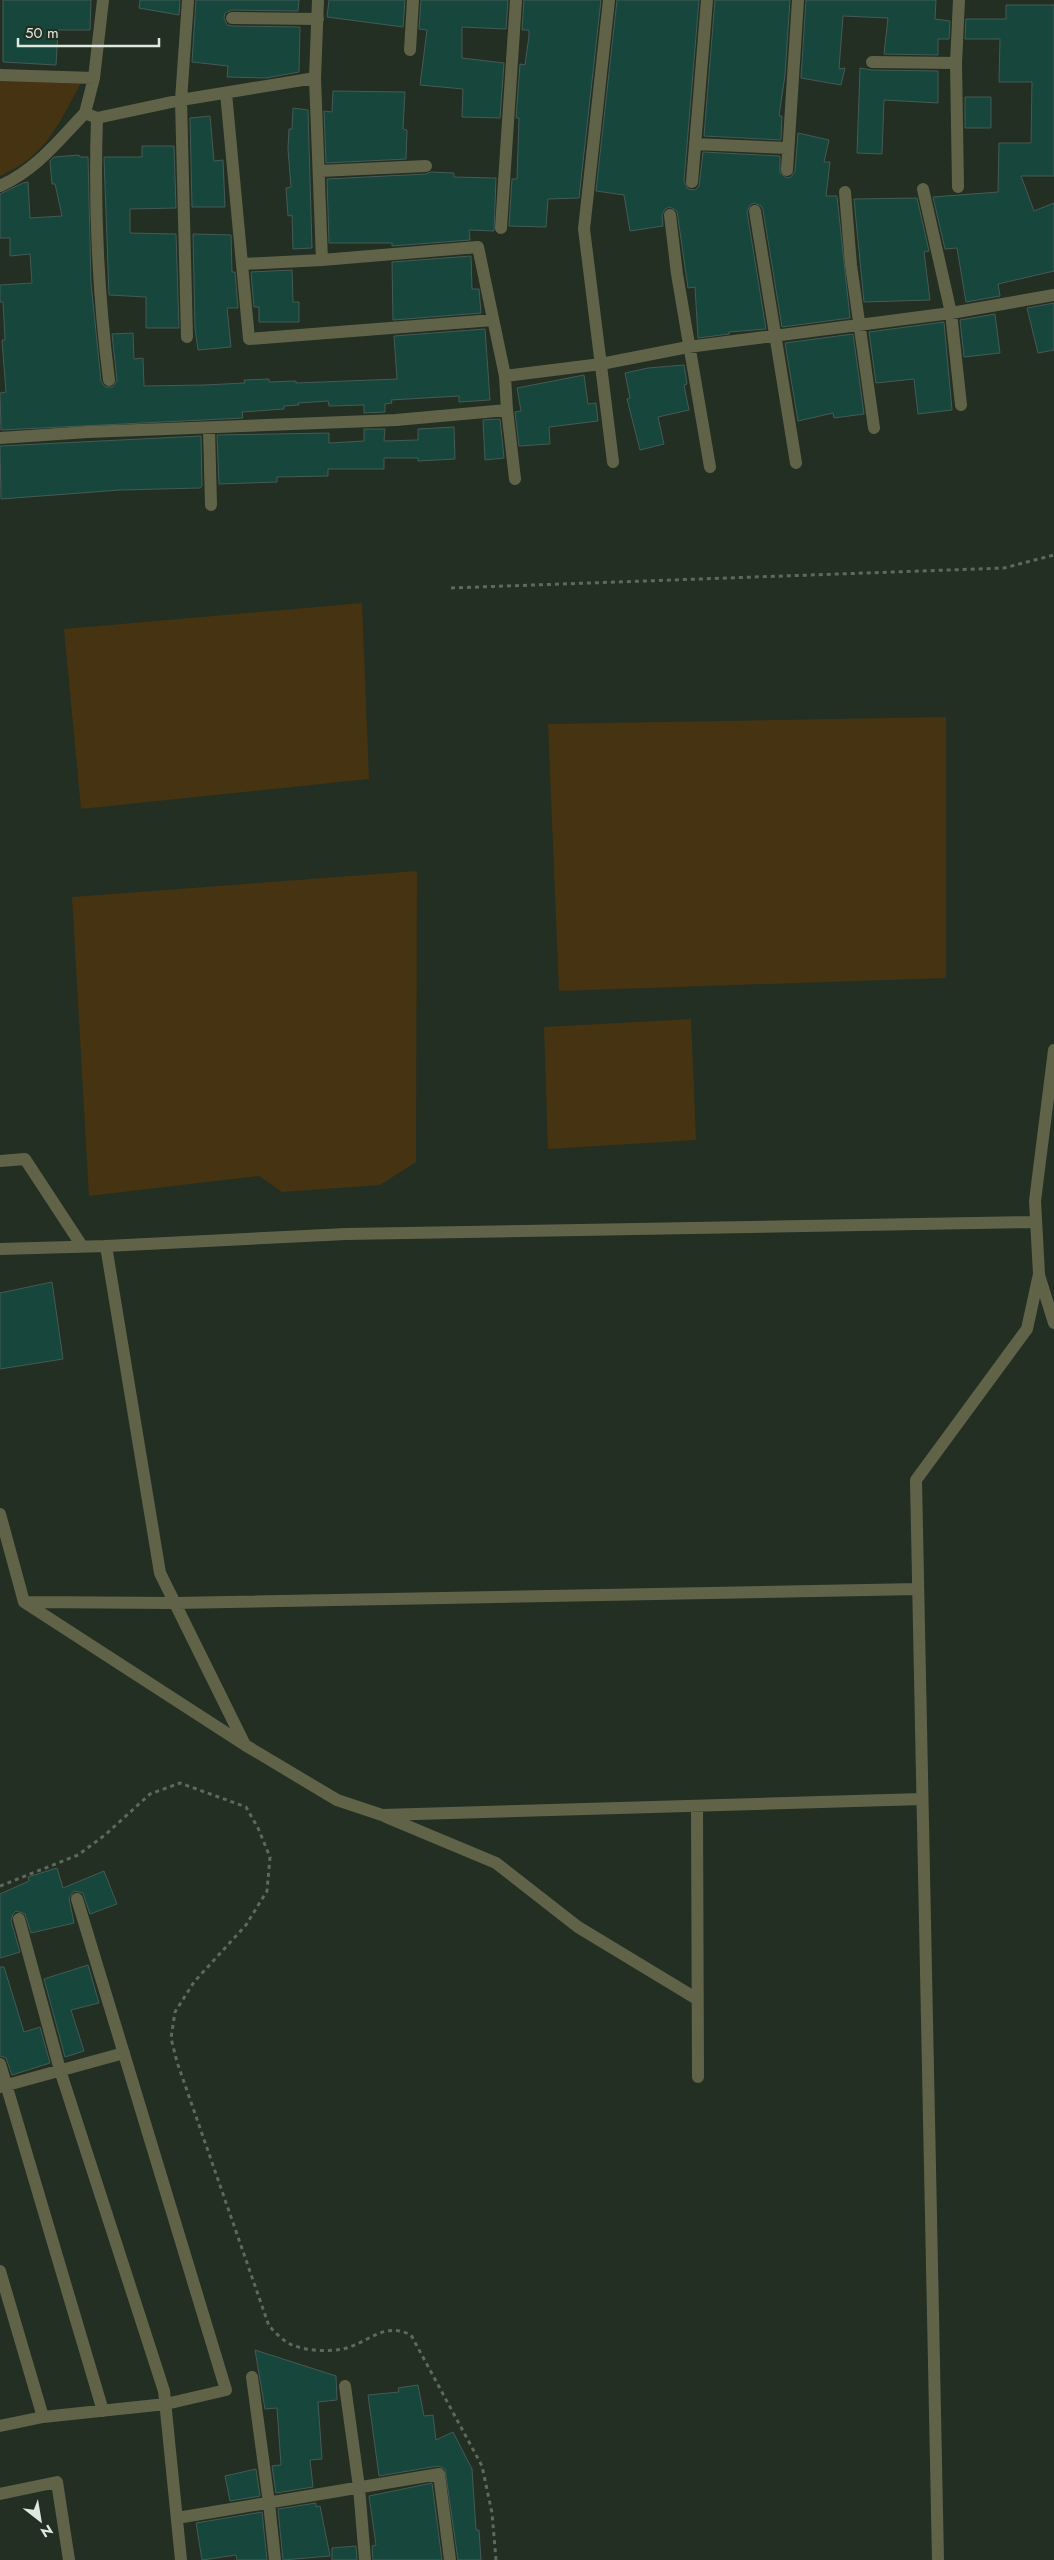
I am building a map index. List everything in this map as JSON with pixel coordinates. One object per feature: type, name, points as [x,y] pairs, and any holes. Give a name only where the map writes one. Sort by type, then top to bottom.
[{"type":"street","points":[[0,186],[14,180],[45,157],[85,113],[94,78],[103,0]]},
{"type":"street","points":[[187,337],[181,100],[188,0]]},
{"type":"street","points":[[318,0],[315,78],[322,260]]},
{"type":"street","points":[[410,50],[413,0]]},
{"type":"street","points":[[501,228],[512,33],[516,0]]},
{"type":"street","points":[[609,0],[584,229],[613,462]]},
{"type":"street","points":[[692,182],[707,0]]},
{"type":"street","points":[[788,170],[798,0]]},
{"type":"street","points":[[958,187],[956,63],[959,0]]},
{"type":"street","points":[[232,18],[318,19]]},
{"type":"street","points":[[872,62],[956,63]]},
{"type":"street","points":[[0,76],[94,78]]},
{"type":"street","points":[[85,113],[97,118],[181,100],[315,78]]},
{"type":"street","points":[[226,93],[249,339],[493,320]]},
{"type":"street","points":[[97,118],[95,204],[101,315],[109,380]]},
{"type":"street","points":[[695,144],[788,148]]},
{"type":"street","points":[[320,171],[426,166]]},
{"type":"street","points":[[923,189],[951,313],[961,405]]},
{"type":"street","points":[[845,192],[851,264],[861,324],[874,428]]},
{"type":"street","points":[[755,211],[796,463]]},
{"type":"street","points":[[670,215],[688,347],[710,467]]},
{"type":"street","points":[[243,264],[322,260],[478,247],[505,376],[515,479]]},
{"type":"street","points":[[505,376],[601,364],[688,347],[951,313],[1054,295]]},
{"type":"street","points":[[0,438],[88,432],[209,429],[396,420],[507,410]]},
{"type":"street","points":[[209,429],[211,505]]},
{"type":"street","points":[[1054,1050],[1035,1201],[1039,1274],[1054,1323]]},
{"type":"street","points":[[0,1161],[25,1159],[82,1246]]},
{"type":"street","points":[[0,1249],[106,1246],[346,1234],[1036,1222]]},
{"type":"street","points":[[106,1246],[160,1573],[245,1745]]},
{"type":"street","points":[[938,2560],[916,1480],[1027,1329],[1039,1274]]},
{"type":"street","points":[[0,1514],[24,1602],[245,1745],[337,1800],[382,1815],[496,1863],[578,1927],[698,1999]]},
{"type":"street","points":[[24,1602],[174,1603],[918,1589]]},
{"type":"street","points":[[382,1815],[922,1800]]},
{"type":"street","points":[[697,1806],[698,2077]]},
{"type":"street","points":[[0,2426],[43,2417],[166,2404],[226,2390],[77,1899]]},
{"type":"street","points":[[19,1919],[60,2070],[164,2392],[181,2560]]},
{"type":"street","points":[[3,2086],[124,2053]]},
{"type":"street","points":[[0,2064],[3,2086],[103,2411]]},
{"type":"street","points":[[0,2271],[43,2417]]},
{"type":"street","points":[[252,2377],[275,2560]]},
{"type":"street","points":[[345,2386],[360,2487],[365,2560]]},
{"type":"street","points":[[177,2518],[439,2474],[450,2560]]},
{"type":"street","points":[[0,2494],[57,2482],[69,2560]]},
{"type":"path","points":[[451,588],[1004,568],[1054,555]]},
{"type":"path","points":[[0,1886],[78,1856],[106,1835],[150,1794],[180,1783],[207,1791],[246,1807],[258,1828],[270,1857],[266,1891],[246,1925],[194,1982],[175,2012],[171,2038],[177,2062],[269,2326],[289,2344],[320,2351],[344,2349],[392,2329],[401,2330],[411,2335],[482,2466],[492,2513],[496,2560]]},
{"type":"shaded area","points":[[0,64],[2,80],[81,83],[50,137],[30,158],[0,176]]},
{"type":"shaded area","points":[[362,603],[369,779],[81,809],[64,629]]},
{"type":"shaded area","points":[[946,717],[946,978],[559,991],[548,724]]},
{"type":"shaded area","points":[[417,871],[416,1162],[380,1185],[282,1192],[259,1176],[89,1196],[72,897]]},
{"type":"shaded area","points":[[691,1019],[696,1140],[548,1149],[544,1027]]},
{"type":"building","points":[[3,0],[91,0],[90,30],[58,30],[56,65],[3,62]]},
{"type":"building","points":[[140,0],[180,0],[179,15],[139,8]]},
{"type":"building","points":[[196,0],[299,0],[298,11],[232,10],[225,13],[224,18],[227,25],[232,26],[300,27],[299,72],[266,78],[227,77],[228,66],[192,62]]},
{"type":"building","points":[[329,0],[405,0],[403,27],[327,17]]},
{"type":"building","points":[[421,0],[508,0],[506,29],[462,27],[462,58],[504,63],[500,118],[462,117],[463,89],[420,85],[427,30],[419,29]]},
{"type":"building","points":[[524,0],[601,0],[579,198],[548,199],[546,227],[509,226],[512,179],[517,179],[519,118],[516,118],[520,64],[525,65],[529,36],[529,30],[522,30]]},
{"type":"building","points":[[617,0],[699,0],[684,181],[688,189],[695,190],[699,186],[703,152],[780,156],[780,173],[787,178],[791,177],[795,171],[798,133],[829,140],[824,162],[830,162],[826,196],[837,196],[850,318],[782,327],[763,210],[761,206],[754,203],[750,205],[747,212],[766,329],[729,332],[729,334],[698,338],[695,287],[688,288],[677,211],[670,207],[665,209],[662,215],[663,226],[630,231],[624,195],[596,191]]},
{"type":"building","points":[[715,0],[790,0],[785,75],[779,116],[782,116],[781,140],[704,136]]},
{"type":"building","points":[[806,0],[936,0],[935,19],[950,21],[949,39],[938,39],[938,55],[884,54],[888,18],[843,16],[839,69],[845,68],[841,85],[801,78]]},
{"type":"building","points":[[1006,5],[1054,5],[1054,176],[1021,176],[1034,211],[1054,203],[1054,271],[998,284],[1000,296],[966,302],[957,248],[945,249],[933,197],[998,192],[999,143],[1031,143],[1032,82],[999,82],[1000,39],[965,39],[966,19],[1006,19]]},
{"type":"building","points":[[860,68],[872,70],[938,71],[938,103],[884,100],[882,154],[857,153]]},
{"type":"building","points":[[333,91],[405,92],[403,129],[407,130],[406,159],[326,163],[324,111],[332,112]]},
{"type":"building","points":[[965,97],[991,97],[991,128],[965,128]]},
{"type":"building","points":[[293,108],[308,110],[312,248],[293,249],[292,215],[288,216],[286,188],[291,187],[288,149],[289,129],[292,129]]},
{"type":"building","points":[[210,116],[214,161],[223,160],[225,207],[192,207],[190,118]]},
{"type":"building","points":[[142,146],[174,146],[176,208],[130,209],[130,233],[176,234],[179,328],[146,328],[146,297],[109,295],[104,157],[142,157]]},
{"type":"building","points":[[79,155],[80,157],[88,157],[91,283],[101,381],[105,387],[113,387],[117,380],[112,334],[133,333],[134,359],[143,358],[144,386],[245,383],[244,380],[269,379],[269,382],[296,381],[296,383],[397,379],[394,336],[485,329],[490,400],[459,402],[459,396],[391,400],[392,403],[385,404],[385,412],[364,413],[364,405],[329,406],[328,401],[298,403],[299,405],[284,406],[284,409],[242,412],[243,418],[1,430],[0,393],[6,392],[2,340],[5,340],[3,302],[0,302],[0,285],[32,283],[30,254],[10,256],[10,238],[0,238],[0,194],[28,182],[30,218],[62,216],[55,184],[52,184],[50,161],[54,157]]},
{"type":"building","points":[[431,172],[454,173],[454,177],[496,178],[494,231],[469,230],[470,240],[392,246],[392,243],[329,243],[327,179],[426,174]]},
{"type":"building","points":[[917,198],[929,251],[924,252],[930,300],[864,302],[854,199]]},
{"type":"building","points":[[193,234],[231,235],[232,272],[235,272],[238,308],[227,308],[231,347],[198,350],[195,328]]},
{"type":"building","points":[[471,256],[472,289],[479,289],[481,313],[393,320],[392,262]]},
{"type":"building","points":[[292,270],[293,302],[299,302],[299,322],[259,322],[259,307],[254,307],[251,272]]},
{"type":"building","points":[[1054,303],[1054,350],[1038,353],[1027,308]]},
{"type":"building","points":[[995,314],[1000,353],[964,357],[960,320]]},
{"type":"building","points":[[944,322],[952,410],[918,414],[914,379],[876,383],[869,332]]},
{"type":"building","points":[[853,334],[864,414],[834,418],[833,413],[798,421],[785,343]]},
{"type":"building","points":[[684,365],[687,384],[684,385],[689,410],[658,417],[664,444],[640,450],[627,399],[630,398],[625,373],[648,368]]},
{"type":"building","points":[[584,375],[588,404],[596,403],[598,421],[549,427],[550,444],[519,446],[515,412],[521,411],[517,388]]},
{"type":"building","points":[[500,419],[504,458],[485,460],[483,420]]},
{"type":"building","points":[[454,427],[455,459],[418,461],[418,458],[384,458],[384,469],[328,469],[328,476],[277,477],[277,482],[219,484],[217,435],[329,433],[329,443],[364,441],[364,429],[385,429],[384,441],[418,440],[418,429]]},
{"type":"building","points":[[201,436],[202,486],[200,488],[120,490],[1,499],[0,446]]},
{"type":"building","points":[[52,1282],[63,1359],[0,1369],[0,1293]]},
{"type":"building","points":[[57,1868],[63,1888],[104,1871],[117,1904],[90,1914],[83,1893],[74,1891],[69,1898],[74,1923],[31,1933],[25,1914],[16,1911],[11,1921],[20,1952],[0,1958],[0,1894],[29,1881],[28,1877]]},
{"type":"building","points":[[88,1965],[99,2003],[71,2010],[84,2051],[65,2057],[44,1979]]},
{"type":"building","points":[[0,1967],[4,1967],[24,2032],[40,2027],[50,2063],[12,2075],[6,2058],[0,2056]]},
{"type":"building","points":[[255,2350],[336,2376],[337,2400],[318,2402],[322,2459],[310,2460],[313,2487],[276,2493],[272,2466],[281,2465],[277,2408],[265,2409]]},
{"type":"building","points":[[418,2385],[424,2416],[433,2415],[436,2440],[453,2432],[472,2469],[476,2530],[479,2530],[481,2560],[458,2560],[445,2469],[438,2466],[379,2476],[368,2395],[399,2392],[398,2388]]},
{"type":"building","points":[[256,2469],[260,2496],[230,2501],[225,2476]]},
{"type":"building","points":[[432,2483],[442,2560],[373,2560],[372,2546],[376,2545],[369,2496]]},
{"type":"building","points":[[316,2503],[316,2507],[320,2506],[330,2556],[283,2560],[278,2509]]},
{"type":"building","points":[[262,2512],[267,2560],[237,2560],[236,2555],[202,2560],[196,2523]]},
{"type":"building","points":[[356,2546],[357,2560],[332,2560],[332,2548]]}]
